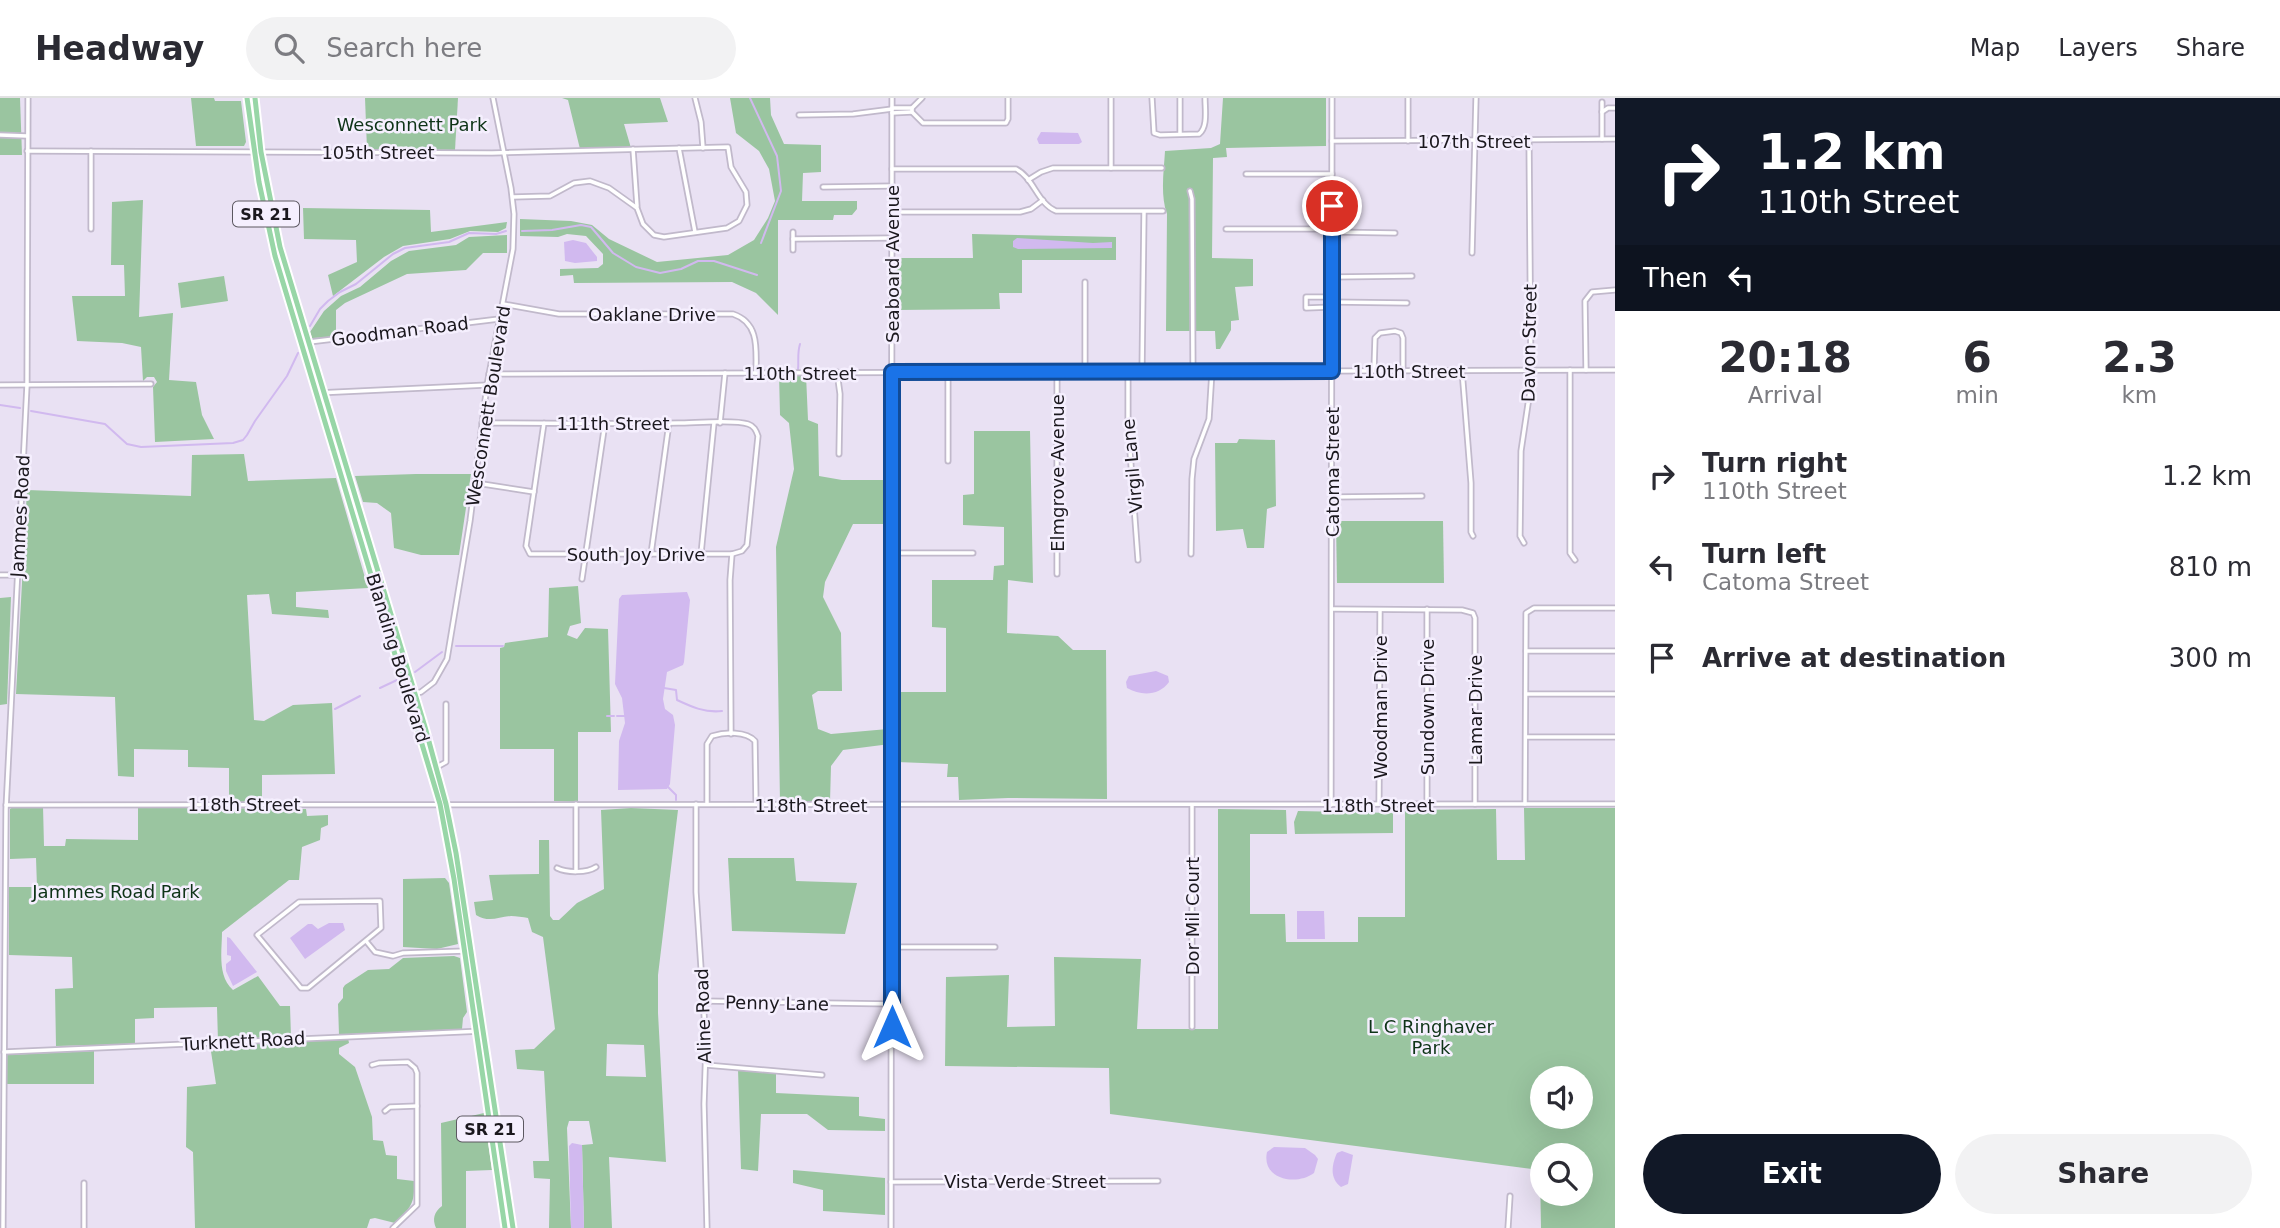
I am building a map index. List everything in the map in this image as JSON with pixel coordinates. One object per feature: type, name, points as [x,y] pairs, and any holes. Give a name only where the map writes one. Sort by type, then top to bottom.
[{"type":"main road","name":"Blanding Boulevard","points":[[247,98],[272,226],[287,285],[364,529],[381,593]]},
{"type":"main road","name":"Blanding Boulevard","points":[[255,98],[258,152]]},
{"type":"main road","name":"Blanding Boulevard","points":[[337,449],[348,494],[429,749],[443,804]]},
{"type":"main road","points":[[348,494],[360,526],[364,529]]},
{"type":"main road","name":"Blanding Boulevard","points":[[429,749],[437,767],[457,879],[513,1228]]},
{"type":"main road","name":"Blanding Boulevard","points":[[457,879],[463,936],[474,968],[487,1107],[505,1228]]},
{"type":"main road","points":[[487,1107],[494,1106]]},
{"type":"main road","points":[[498,1183],[506,1182]]},
{"type":"street","name":"Jammes Road","points":[[3,1228],[2,1033],[6,807],[27,385],[27,98]]},
{"type":"street","name":"Wesconnett Boulevard","points":[[412,695],[434,682],[447,659],[475,483],[487,385],[513,248],[513,197],[492,98]]},
{"type":"street","points":[[695,98],[701,122],[703,148]]},
{"type":"street","name":"Seaboard Avenue","points":[[891,1228],[892,98]]},
{"type":"street","points":[[912,110],[922,98]]},
{"type":"street","points":[[799,115],[848,115],[912,110],[923,123],[1006,123],[1008,98]]},
{"type":"street","points":[[1111,98],[1111,168]]},
{"type":"street","points":[[1152,98],[1154,133],[1160,135],[1202,132],[1205,126],[1205,98]]},
{"type":"street","points":[[1180,98],[1180,135]]},
{"type":"street","name":"Catoma Street","points":[[1332,98],[1332,804]]},
{"type":"street","points":[[1408,98],[1408,141]]},
{"type":"street","points":[[1472,253],[1476,98]]},
{"type":"street","points":[[1602,102],[1602,139]]},
{"type":"street","points":[[1602,111],[1615,108]]},
{"type":"street","points":[[0,130],[0,135],[27,136]]},
{"type":"street","name":"107th Street","points":[[1332,141],[1615,139]]},
{"type":"street","name":"Davon Street","points":[[1524,543],[1520,536],[1521,462],[1531,370],[1529,140]]},
{"type":"street","name":"105th Street","points":[[27,151],[504,152],[728,147],[731,167],[746,192],[746,212],[734,225],[695,232]]},
{"type":"street","points":[[633,149],[637,208],[643,224],[654,235],[664,237],[695,232],[679,148]]},
{"type":"street","points":[[91,151],[91,229]]},
{"type":"street","points":[[1028,180],[1053,168],[1162,168]]},
{"type":"street","points":[[892,169],[1011,169],[1020,171],[1051,209],[1062,212],[1163,211]]},
{"type":"street","points":[[1246,174],[1332,174]]},
{"type":"street","points":[[513,197],[550,196],[584,180],[603,185],[637,208]]},
{"type":"street","points":[[823,187],[892,186]]},
{"type":"street","points":[[1190,191],[1193,371]]},
{"type":"street","points":[[625,198],[634,192]]},
{"type":"street","points":[[892,212],[1020,212],[1031,209],[1042,200]]},
{"type":"street","points":[[1142,371],[1144,212]]},
{"type":"street","points":[[1226,229],[1395,233]]},
{"type":"street","points":[[793,232],[793,250]]},
{"type":"street","points":[[793,239],[892,238]]},
{"type":"street","points":[[1332,277],[1412,276]]},
{"type":"street","points":[[1084,282],[1084,372]]},
{"type":"street","points":[[1586,370],[1585,305],[1589,294],[1596,290],[1615,290]]},
{"type":"street","points":[[1332,302],[1306,308],[1306,297],[1332,302],[1406,303]]},
{"type":"street","name":"Oaklane Drive","points":[[503,304],[559,314],[733,314],[743,318],[753,330],[756,341],[756,373]]},
{"type":"street","name":"Goodman Road","points":[[305,343],[499,319]]},
{"type":"street","points":[[1374,371],[1375,338],[1380,333],[1395,331],[1401,333],[1403,338],[1403,371]]},
{"type":"street","points":[[1462,370],[1473,536]]},
{"type":"street","points":[[1570,370],[1570,553],[1575,560]]},
{"type":"street","name":"110th Street","points":[[489,374],[1615,370]]},
{"type":"street","points":[[1191,554],[1194,458],[1209,419],[1212,371]]},
{"type":"street","points":[[837,372],[840,394],[839,454]]},
{"type":"street","points":[[948,372],[948,461]]},
{"type":"street","name":"Elmgrove Avenue","points":[[1057,575],[1058,372]]},
{"type":"street","name":"Virgil Lane","points":[[1128,372],[1128,412],[1138,560]]},
{"type":"street","points":[[720,423],[725,373]]},
{"type":"street","points":[[0,385],[151,384]]},
{"type":"street","points":[[320,393],[487,385]]},
{"type":"street","points":[[475,483],[534,492],[544,423]]},
{"type":"street","points":[[582,579],[605,423]]},
{"type":"street","points":[[651,554],[669,423]]},
{"type":"street","points":[[701,554],[714,423]]},
{"type":"street","name":"111th Street","points":[[482,424],[743,423],[753,426],[758,436],[748,541],[744,548]]},
{"type":"street","name":"South Joy Drive","points":[[534,492],[526,546],[534,555],[732,554],[744,548]]},
{"type":"street","points":[[1332,497],[1422,496]]},
{"type":"street","points":[[892,553],[973,553]]},
{"type":"street","points":[[731,734],[732,554]]},
{"type":"street","points":[[0,575],[18,575]]},
{"type":"street","points":[[1525,804],[1525,616],[1534,608],[1615,608]]},
{"type":"street","points":[[1332,610],[1427,610]]},
{"type":"street","name":"Woodman Drive","points":[[1379,804],[1380,610]]},
{"type":"street","name":"Lamar Drive","points":[[1427,610],[1467,610],[1474,615],[1475,804]]},
{"type":"street","name":"Sundown Drive","points":[[1427,610],[1427,804]]},
{"type":"street","points":[[1525,651],[1615,651]]},
{"type":"street","points":[[1525,694],[1615,694]]},
{"type":"street","points":[[437,767],[446,762],[446,704]]},
{"type":"street","points":[[707,804],[707,744],[712,736],[731,734],[746,734],[752,737],[756,744],[756,804]]},
{"type":"street","points":[[1525,737],[1615,737]]},
{"type":"street","name":"118th Street","points":[[0,809],[443,804],[1615,804]]},
{"type":"street","points":[[576,804],[576,871]]},
{"type":"street","name":"Aline Road","points":[[696,804],[696,892],[704,1001],[706,1228]]},
{"type":"street","name":"Dor Mil Court","points":[[1192,805],[1192,1027]]},
{"type":"street","points":[[557,868],[576,871],[596,867]]},
{"type":"street","points":[[380,901],[381,928],[366,941],[305,989],[301,988],[257,935],[299,902],[380,901]]},
{"type":"street","points":[[366,941],[375,951],[393,956],[403,953],[468,952]]},
{"type":"street","points":[[893,947],[995,947]]},
{"type":"street","name":"Penny Lane","points":[[704,1001],[893,1004]]},
{"type":"street","name":"Turknett Road","points":[[4,1052],[480,1031]]},
{"type":"street","points":[[372,1065],[403,1061],[412,1065],[417,1073],[417,1205],[393,1228]]},
{"type":"street","points":[[705,1065],[822,1075]]},
{"type":"street","points":[[385,1111],[390,1107],[417,1106]]},
{"type":"street","name":"Vista Verde Street","points":[[891,1182],[1158,1181]]},
{"type":"street","points":[[84,1183],[84,1228]]},
{"type":"street","points":[[1508,1228],[1510,1196]]},
{"type":"green space","points":[[0,98],[20,98],[22,155],[0,155]]},
{"type":"green space","points":[[191,98],[241,101],[246,142],[244,146],[196,146]]},
{"type":"green space","name":"Wesconnett Park","points":[[365,98],[458,98],[455,150],[367,149]]},
{"type":"green space","points":[[562,98],[660,98],[668,122],[624,124],[631,148],[580,149],[568,100]]},
{"type":"green space","points":[[730,98],[770,98],[771,115],[784,144],[821,145],[821,172],[803,173],[802,201],[857,201],[857,209],[852,215],[834,215],[833,220],[778,220],[778,315],[756,293],[732,282],[574,283],[573,275],[560,276],[560,269],[598,268],[603,264],[603,254],[586,236],[520,236],[520,219],[571,221],[592,225],[609,239],[657,262],[728,255],[754,240],[775,201],[769,169],[759,151],[736,133]]},
{"type":"green space","points":[[1223,98],[1326,98],[1326,146],[1226,148],[1227,157],[1213,158],[1212,258],[1253,259],[1253,286],[1235,287],[1239,320],[1231,321],[1231,330],[1220,349],[1216,349],[1215,331],[1166,331],[1167,214],[1163,182],[1165,151],[1211,148],[1220,144]]},
{"type":"green space","points":[[143,200],[139,317],[173,313],[169,380],[196,382],[202,415],[214,439],[155,442],[153,387],[157,382],[154,377],[147,377],[143,381],[141,347],[122,343],[77,341],[72,296],[125,296],[124,265],[111,265],[112,202]]},
{"type":"green space","points":[[303,208],[430,210],[431,232],[507,222],[506,228],[498,232],[470,231],[450,239],[403,246],[333,296],[328,275],[357,262],[356,240],[304,239]]},
{"type":"green space","points":[[972,234],[1116,237],[1116,260],[1022,260],[1022,293],[999,293],[1000,309],[896,310],[897,258],[973,258]]},
{"type":"green space","points":[[507,235],[507,253],[483,253],[466,270],[407,274],[345,303],[336,310],[336,337],[312,338],[310,332],[324,311],[341,296],[360,287],[391,261],[409,251],[456,245],[469,237]]},
{"type":"green space","points":[[224,276],[228,301],[181,308],[178,283]]},
{"type":"green space","points":[[779,374],[806,375],[808,420],[818,424],[819,476],[842,480],[890,480],[888,524],[853,524],[825,582],[823,597],[841,633],[842,691],[818,691],[812,695],[818,729],[831,734],[888,729],[890,744],[843,750],[831,766],[830,802],[780,803],[776,547],[794,469],[789,423],[780,415]]},
{"type":"green space","points":[[974,431],[1030,431],[1033,583],[1008,580],[1007,633],[1058,636],[1073,650],[1106,650],[1107,799],[959,800],[958,777],[947,777],[948,764],[897,762],[898,692],[946,692],[946,628],[932,627],[932,580],[993,580],[994,566],[1004,565],[1004,527],[963,525],[963,495],[974,494]]},
{"type":"green space","points":[[1239,439],[1275,440],[1276,506],[1267,509],[1264,548],[1247,548],[1243,529],[1216,531],[1215,443],[1237,443]]},
{"type":"green space","points":[[244,454],[248,481],[336,478],[368,588],[296,592],[296,607],[328,610],[329,618],[272,614],[269,594],[247,595],[254,720],[264,721],[293,705],[332,703],[335,774],[262,775],[262,802],[229,802],[229,768],[188,767],[188,750],[134,749],[134,777],[118,776],[115,697],[16,694],[27,490],[191,496],[192,455]]},
{"type":"green space","points":[[471,474],[459,555],[421,555],[394,548],[391,513],[377,503],[363,502],[355,476]]},
{"type":"green space","points":[[1336,521],[1443,521],[1444,583],[1337,583]]},
{"type":"green space","points":[[578,586],[581,623],[570,626],[567,635],[577,639],[585,628],[608,629],[611,732],[578,732],[578,802],[554,801],[554,749],[500,749],[500,648],[504,647],[505,643],[548,637],[549,588]]},
{"type":"green space","points":[[11,597],[7,704],[0,705],[0,598]]},
{"type":"green space","name":"Jammes Road Park","points":[[43,806],[44,846],[65,846],[66,839],[138,840],[138,807],[306,809],[307,816],[328,815],[328,825],[321,828],[320,840],[302,847],[299,880],[289,880],[222,932],[222,971],[228,984],[233,990],[258,976],[280,1006],[290,1006],[291,1037],[218,1041],[217,1007],[154,1008],[154,1018],[135,1019],[135,1044],[56,1046],[55,989],[73,988],[72,957],[9,955],[9,887],[37,887],[36,858],[10,859],[10,809]]},
{"type":"green space","name":"L C Ringhaver Park","points":[[1524,808],[1615,808],[1615,1228],[1541,1228],[1541,1206],[1593,1206],[1593,1143],[1530,1143],[1530,1169],[1110,1114],[1109,1068],[945,1066],[946,977],[1009,975],[1007,1027],[1055,1026],[1054,957],[1141,959],[1137,1029],[1218,1029],[1218,809],[1286,810],[1287,834],[1250,834],[1250,914],[1285,914],[1286,942],[1358,942],[1358,917],[1405,917],[1405,810],[1496,809],[1497,860],[1525,860]]},
{"type":"green space","points":[[601,810],[678,810],[658,975],[666,1162],[609,1157],[612,1228],[584,1228],[582,1145],[593,1144],[589,1121],[569,1121],[567,1128],[571,1228],[549,1228],[550,1179],[534,1178],[533,1161],[549,1161],[544,1071],[517,1069],[515,1050],[534,1049],[555,1029],[543,937],[532,932],[528,918],[511,916],[489,919],[476,915],[474,902],[493,900],[489,875],[539,874],[539,840],[549,840],[550,916],[553,920],[559,920],[577,903],[604,889]],"holes":[[[607,1044],[644,1045],[646,1077],[606,1076]]]},
{"type":"green space","points":[[1298,811],[1393,813],[1393,833],[1295,834],[1294,822]]},
{"type":"green space","points":[[728,858],[794,858],[796,881],[857,883],[845,934],[732,931]]},
{"type":"green space","points":[[445,878],[449,883],[458,944],[437,949],[403,947],[403,879]]},
{"type":"green space","points":[[403,958],[460,958],[467,1012],[463,1018],[462,1029],[339,1035],[338,1004],[343,998],[345,985],[368,970],[389,969]]},
{"type":"green space","points":[[348,1038],[349,1043],[339,1048],[339,1054],[355,1067],[372,1117],[373,1140],[383,1141],[386,1155],[397,1156],[397,1179],[414,1181],[413,1200],[408,1209],[395,1223],[375,1218],[370,1219],[367,1228],[195,1228],[193,1152],[186,1147],[187,1087],[216,1084],[210,1045]]},
{"type":"green space","points":[[94,1051],[94,1084],[7,1084],[7,1055]]},
{"type":"green space","points":[[738,1069],[776,1072],[776,1093],[859,1097],[859,1116],[885,1119],[885,1131],[828,1130],[807,1114],[761,1114],[758,1171],[741,1169]]},
{"type":"green space","points":[[484,1113],[492,1170],[466,1171],[466,1228],[436,1228],[435,1216],[442,1206],[441,1123]]},
{"type":"green space","points":[[793,1170],[885,1178],[885,1215],[823,1211],[823,1190],[793,1183]]},
{"type":"shaded area","points":[[1041,132],[1078,133],[1082,142],[1039,144],[1037,139]]},
{"type":"shaded area","points":[[1017,238],[1112,242],[1112,248],[1018,249],[1013,247],[1013,241]]},
{"type":"shaded area","points":[[573,240],[586,243],[597,261],[565,261],[564,242]]},
{"type":"shaded area","points":[[687,592],[690,600],[684,662],[667,672],[663,699],[665,709],[673,715],[675,725],[670,784],[667,789],[618,790],[619,741],[625,723],[622,698],[615,684],[619,599],[622,595]]},
{"type":"shaded area","points":[[1156,671],[1168,676],[1169,682],[1160,690],[1144,693],[1127,688],[1129,676]]},
{"type":"shaded area","points":[[1297,911],[1324,911],[1325,939],[1297,939]]},
{"type":"shaded area","points":[[329,923],[343,923],[345,930],[305,959],[290,938],[308,924],[318,929]]},
{"type":"shaded area","points":[[227,937],[257,972],[233,986],[226,971],[226,964],[231,960],[231,956],[227,955]]},
{"type":"shaded area","points":[[572,1143],[582,1145],[584,1228],[571,1228],[569,1146]]},
{"type":"shaded area","points":[[1274,1147],[1305,1148],[1318,1159],[1314,1173],[1299,1179],[1282,1178],[1275,1174],[1269,1169],[1267,1161],[1267,1152]]},
{"type":"shaded area","points":[[1342,1151],[1353,1155],[1348,1184],[1341,1187],[1333,1171],[1337,1153]]},
{"type":"waterway","points":[[750,98],[777,156],[781,191],[761,243]]},
{"type":"waterway","points":[[522,231],[581,225],[591,227],[613,253],[636,267],[660,273],[681,269],[698,261],[714,261],[757,275]]},
{"type":"waterway","points":[[310,326],[328,301],[405,248],[449,242],[469,233],[496,234],[506,231]]},
{"type":"waterway","points":[[798,370],[800,344]]},
{"type":"waterway","points":[[31,411],[105,424],[127,444],[141,447],[233,443],[243,440],[247,435],[287,376],[298,353]]},
{"type":"waterway","points":[[0,405],[20,408]]},
{"type":"waterway","points":[[456,646],[503,646]]},
{"type":"waterway","points":[[415,672],[442,652]]},
{"type":"waterway","points":[[380,688],[397,680]]},
{"type":"waterway","points":[[664,688],[676,690],[677,700],[688,705],[704,710],[722,711]]},
{"type":"waterway","points":[[335,709],[360,696]]},
{"type":"waterway","points":[[607,716],[614,716]]},
{"type":"waterway","points":[[617,716],[625,716]]},
{"type":"waterway","points":[[668,787],[676,795],[676,800]]},
{"type":"route","points":[[892,1027],[892,372],[1332,371],[1332,206]]}]
